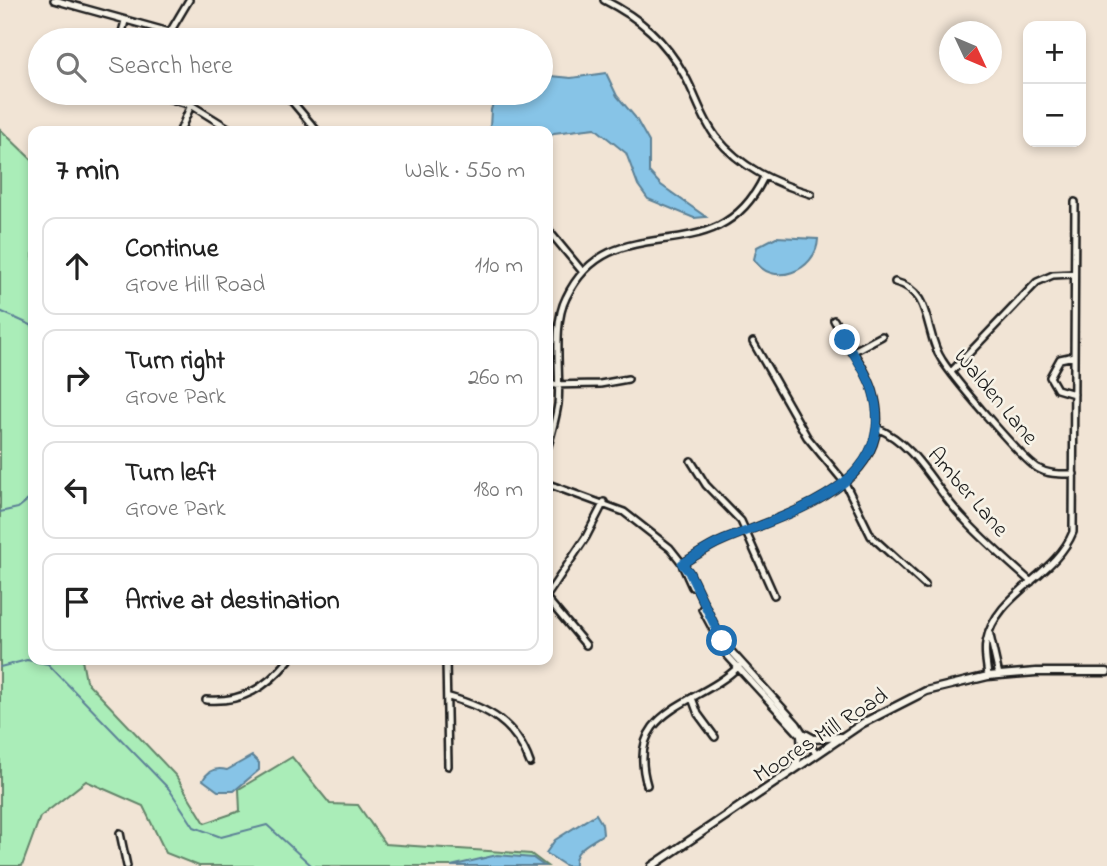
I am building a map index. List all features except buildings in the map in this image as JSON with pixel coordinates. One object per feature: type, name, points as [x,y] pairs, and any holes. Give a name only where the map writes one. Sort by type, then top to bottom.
[{"type":"street","points":[[54,0],[155,28]]},
{"type":"street","points":[[81,9],[84,0]]},
{"type":"street","points":[[172,28],[189,0]]},
{"type":"street","points":[[604,0],[639,20],[657,37],[685,76],[705,121],[716,137],[738,159],[764,177],[811,194]]},
{"type":"street","points":[[123,28],[125,20]]},
{"type":"street","points":[[182,126],[191,105]]},
{"type":"street","points":[[193,105],[225,126]]},
{"type":"street","points":[[295,105],[313,126]]},
{"type":"street","points":[[553,426],[558,405],[562,308],[582,271],[615,249],[632,243],[705,233],[728,223],[747,207],[764,177]]},
{"type":"street","points":[[988,676],[985,646],[1000,610],[1067,547],[1073,532],[1075,202]]},
{"type":"street","points":[[553,236],[582,271]]},
{"type":"street","points":[[952,372],[1037,282],[1053,275],[1074,274]]},
{"type":"street","name":"Walden Lane","points":[[895,282],[909,287],[923,304],[937,351],[952,372],[1037,467],[1052,474],[1074,474]]},
{"type":"street","points":[[682,564],[721,541],[788,515],[845,483],[859,470],[869,454],[877,428],[872,389],[834,320]]},
{"type":"street","points":[[852,352],[882,336]]},
{"type":"street","points":[[753,342],[807,437],[845,483],[872,536],[925,585]]},
{"type":"street","points":[[1074,356],[1060,359],[1050,377],[1057,389],[1074,394]]},
{"type":"street","points":[[553,385],[600,384],[628,379]]},
{"type":"street","name":"Amber Lane","points":[[877,428],[895,436],[909,448],[961,516],[1031,582]]},
{"type":"street","points":[[691,461],[706,485],[734,512],[747,531],[774,595]]},
{"type":"street","points":[[553,486],[604,502],[641,522],[670,548],[689,572],[719,636],[740,665],[816,754]]},
{"type":"street","points":[[553,587],[574,558],[604,502]]},
{"type":"street","points":[[553,606],[586,645]]},
{"type":"street","points":[[989,631],[999,675]]},
{"type":"street","points":[[206,700],[228,701],[252,693],[269,682],[284,665]]},
{"type":"street","points":[[446,665],[448,765]]},
{"type":"street","points":[[647,785],[643,755],[651,729],[668,709],[715,687],[740,665]]},
{"type":"street","name":"Moores Mill Road","points":[[653,866],[842,737],[890,707],[926,691],[988,676],[1036,672],[1107,673]]},
{"type":"street","points":[[449,697],[482,707],[502,720],[519,739],[530,763]]},
{"type":"street","points":[[692,698],[698,714],[715,737]]},
{"type":"street","points":[[804,737],[842,737]]},
{"type":"street","points":[[793,769],[804,737]]},
{"type":"street","points":[[120,833],[127,866]]},
{"type":"green space","points":[[0,129],[28,156],[28,665],[83,665],[86,681],[176,776],[205,823],[240,811],[239,789],[292,757],[330,804],[358,805],[385,844],[531,854],[547,866],[199,866],[166,853],[143,806],[86,781],[40,817],[22,866],[0,866]]},
{"type":"water","points":[[606,73],[617,96],[635,117],[649,142],[649,172],[661,185],[706,217],[694,218],[648,199],[638,185],[626,153],[595,128],[553,134],[553,126],[490,126],[492,105],[553,105],[553,76],[571,78]]},
{"type":"water","points":[[776,237],[818,239],[816,250],[802,267],[792,272],[771,273],[754,259],[757,247]]},
{"type":"water","points":[[252,756],[259,763],[259,770],[234,791],[218,791],[203,780],[213,770],[227,770]]},
{"type":"water","points":[[596,814],[602,824],[603,834],[580,850],[575,866],[566,866],[546,853],[555,840]]},
{"type":"water","points":[[497,855],[533,858],[544,866],[451,866]]},
{"type":"waterway","points":[[0,311],[28,324]]},
{"type":"waterway","points":[[0,512],[18,508],[28,500]]},
{"type":"waterway","points":[[0,667],[28,660]]},
{"type":"waterway","points":[[49,665],[169,789],[194,827],[221,837],[267,825],[312,866]]},
{"type":"route","points":[[722,641],[689,572],[682,564],[721,541],[788,515],[845,483],[859,470],[872,448],[877,428],[877,407],[868,378],[845,340]]}]
